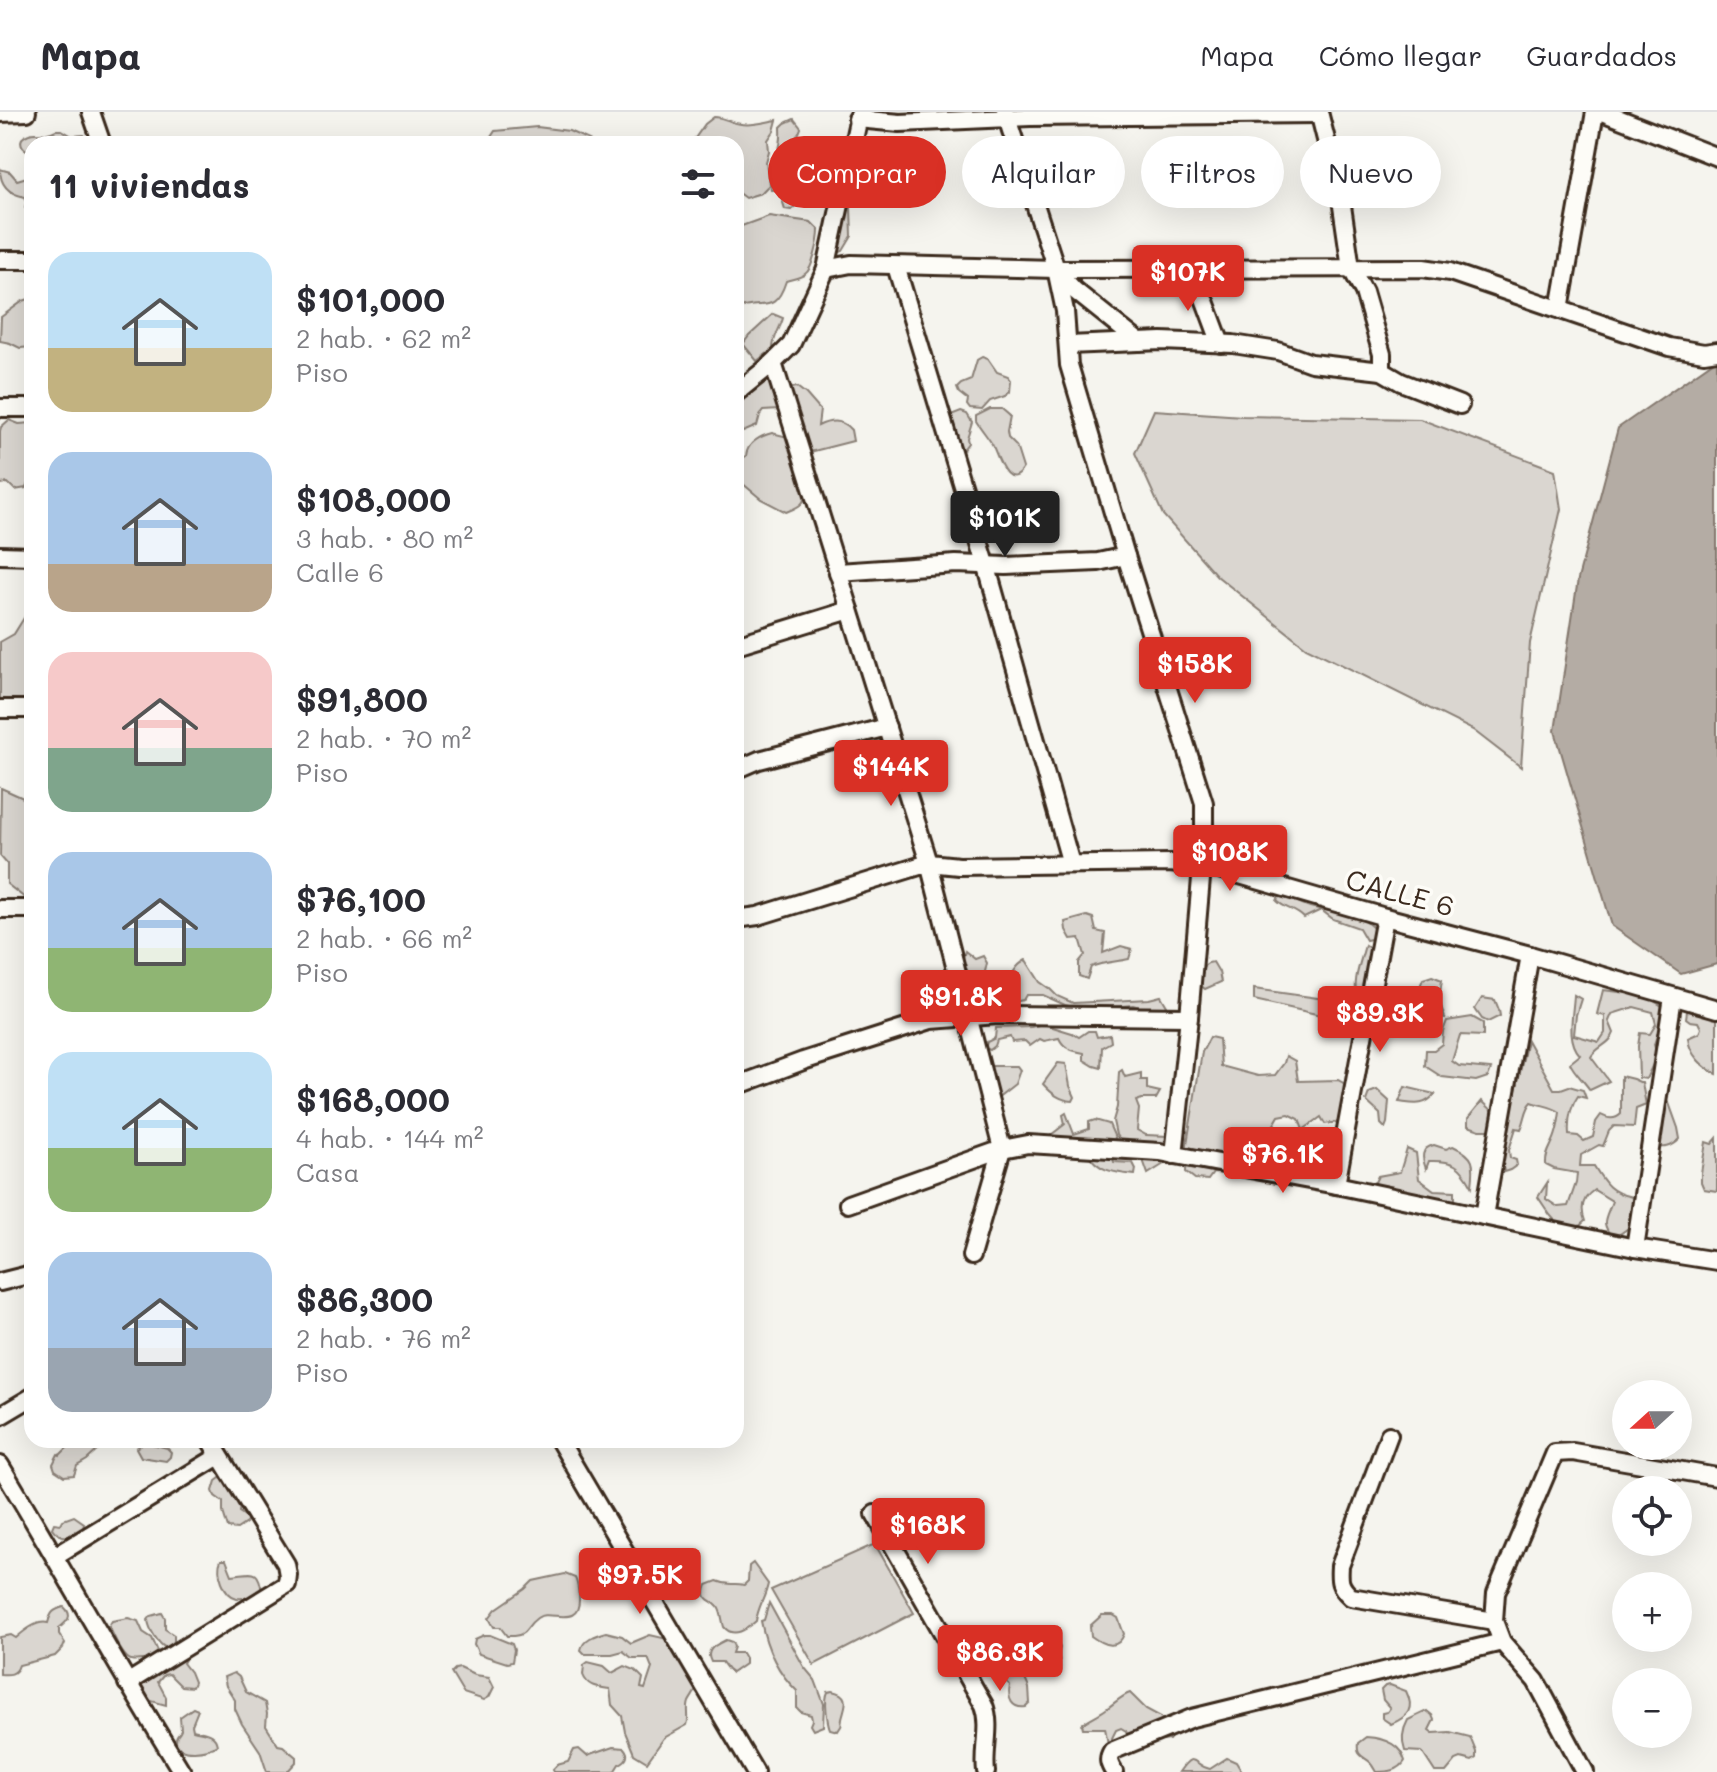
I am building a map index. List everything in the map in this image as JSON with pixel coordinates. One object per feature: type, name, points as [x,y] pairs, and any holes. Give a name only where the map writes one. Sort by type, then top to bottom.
[{"type":"street","points":[[0,113],[27,112]]},
{"type":"street","points":[[91,112],[99,136]]},
{"type":"street","points":[[1560,309],[1595,112]]},
{"type":"street","points":[[1602,112],[1717,157]]},
{"type":"street","points":[[744,387],[791,345],[826,269],[859,115],[900,123],[1032,115],[1319,113],[1341,199],[1351,268],[1364,292],[1382,354],[1382,371]]},
{"type":"street","points":[[1006,116],[1056,269],[1065,311],[1069,365],[1204,803],[1189,1017],[1174,1155]]},
{"type":"street","points":[[0,260],[24,260]]},
{"type":"street","points":[[826,269],[851,264],[1056,269],[1423,268],[1450,272],[1669,347],[1704,353],[1717,351]]},
{"type":"street","points":[[896,266],[986,564],[1071,864]]},
{"type":"street","points":[[1056,269],[1074,290],[1139,342]]},
{"type":"street","points":[[1193,269],[1221,344]]},
{"type":"street","points":[[1068,345],[1162,341],[1278,351],[1311,363],[1382,371],[1401,382],[1460,405]]},
{"type":"street","points":[[773,363],[929,863],[1002,1149],[971,1256]]},
{"type":"street","points":[[0,408],[24,408]]},
{"type":"street","points":[[0,555],[24,556]]},
{"type":"street","points":[[838,572],[956,564],[1006,566],[1098,562],[1126,556]]},
{"type":"street","points":[[744,643],[850,610]]},
{"type":"street","points":[[0,709],[24,709]]},
{"type":"street","points":[[744,767],[887,727]]},
{"type":"street","name":"CALLE 6","points":[[744,918],[929,863],[959,866],[1170,863],[1219,869],[1717,1009]]},
{"type":"street","points":[[0,909],[24,909]]},
{"type":"street","points":[[1336,1185],[1385,917]]},
{"type":"street","points":[[1484,1216],[1530,955]]},
{"type":"street","points":[[1635,1248],[1673,997]]},
{"type":"street","points":[[744,1083],[931,1020],[998,1015],[1189,1017]]},
{"type":"street","points":[[848,1204],[1002,1149],[1028,1144],[1160,1152],[1336,1185],[1635,1248],[1717,1261]]},
{"type":"street","points":[[0,1282],[24,1276]]},
{"type":"street","points":[[0,1416],[24,1402]]},
{"type":"street","points":[[1389,1435],[1340,1566],[1341,1588],[1351,1597],[1494,1621]]},
{"type":"street","points":[[127,1683],[287,1584],[286,1564],[214,1448]]},
{"type":"street","points":[[564,1448],[755,1772]]},
{"type":"street","points":[[1585,1772],[1536,1681],[1502,1642],[1494,1621],[1496,1593],[1555,1453],[1573,1452],[1717,1477]]},
{"type":"street","points":[[55,1556],[219,1456]]},
{"type":"street","points":[[0,1465],[182,1772]]},
{"type":"street","points":[[875,1514],[984,1705],[987,1714],[986,1772]]},
{"type":"street","points":[[1114,1772],[1109,1763],[1112,1751],[1192,1718],[1502,1642]]},
{"type":"shaded area","points":[[714,117],[746,124],[777,120],[774,131],[768,136],[768,186],[761,193],[744,197],[744,136],[697,136]]},
{"type":"shaded area","points":[[794,119],[801,128],[797,136],[781,136],[781,127]]},
{"type":"shaded area","points":[[537,127],[569,131],[580,136],[492,136],[495,131]]},
{"type":"shaded area","points":[[62,130],[72,136],[25,136]]},
{"type":"shaded area","points":[[0,169],[10,172],[17,180],[24,178],[24,197],[6,188]]},
{"type":"shaded area","points":[[847,208],[851,208],[852,236],[843,251],[838,253]]},
{"type":"shaded area","points":[[769,216],[811,222],[819,230],[817,247],[808,271],[786,281],[777,299],[771,303],[744,307],[744,225]]},
{"type":"shaded area","points":[[23,301],[24,348],[20,348],[0,341],[1,317]]},
{"type":"shaded area","points":[[773,314],[783,318],[773,349],[757,361],[744,345],[749,336]]},
{"type":"shaded area","points":[[982,357],[988,359],[997,372],[1008,376],[1011,380],[1010,392],[990,401],[982,410],[970,409],[968,400],[957,388],[971,380],[977,360]]},
{"type":"shaded area","points":[[1717,359],[1717,964],[1681,974],[1612,926],[1555,731],[1578,579],[1618,428]]},
{"type":"shaded area","points":[[767,381],[777,395],[779,410],[763,411],[757,426],[744,432],[744,395]]},
{"type":"shaded area","points":[[797,387],[820,410],[818,426],[840,422],[851,430],[853,441],[806,453],[789,393]]},
{"type":"shaded area","points":[[990,409],[1002,409],[1010,416],[1008,438],[1016,446],[1023,468],[1017,475],[1007,474],[1003,469],[992,444],[976,421],[976,416]]},
{"type":"shaded area","points":[[1154,410],[1243,416],[1420,419],[1555,470],[1561,509],[1530,643],[1521,767],[1473,730],[1306,647],[1217,576],[1163,515],[1135,453]]},
{"type":"shaded area","points":[[961,412],[967,414],[972,422],[968,443],[962,451],[957,449],[950,421],[951,416]]},
{"type":"shaded area","points":[[9,420],[24,424],[24,488],[15,490],[8,483],[0,484],[1,427]]},
{"type":"shaded area","points":[[772,433],[788,437],[798,459],[805,496],[798,507],[786,512],[761,499],[744,485],[744,457],[749,447]]},
{"type":"shaded area","points":[[24,618],[24,701],[0,713],[0,642],[14,634]]},
{"type":"shaded area","points":[[1,788],[24,798],[24,897],[7,884],[7,864],[0,856]]},
{"type":"shaded area","points":[[1280,894],[1310,907],[1353,915],[1376,931],[1375,938],[1366,940],[1359,928],[1333,919],[1321,910],[1304,918],[1277,901]]},
{"type":"shaded area","points":[[1087,916],[1093,918],[1096,931],[1105,933],[1103,953],[1121,946],[1132,949],[1129,959],[1091,967],[1087,979],[1079,976],[1079,962],[1085,955],[1080,938],[1071,939],[1065,922]]},
{"type":"shaded area","points":[[1365,945],[1373,951],[1365,997],[1358,999],[1356,980]]},
{"type":"shaded area","points":[[965,951],[975,959],[983,956],[987,963],[982,985],[994,998],[988,1007],[962,962]]},
{"type":"shaded area","points":[[1026,960],[1040,982],[1057,996],[1073,1003],[1161,996],[1170,1011],[1158,1013],[1133,1005],[1085,1010],[1043,995],[1026,995],[1023,1000],[1014,1002],[1005,995],[1015,970]]},
{"type":"shaded area","points":[[1213,962],[1221,982],[1205,989],[1199,984],[1201,968]]},
{"type":"shaded area","points":[[1432,976],[1442,980],[1439,1000],[1445,1018],[1422,1014],[1424,1004],[1418,1000],[1421,984],[1423,979]]},
{"type":"shaded area","points":[[1254,989],[1346,1002],[1354,1011],[1351,1020],[1339,1021],[1254,1000]]},
{"type":"shaded area","points":[[1603,990],[1644,995],[1662,1006],[1664,1017],[1654,1044],[1657,1056],[1646,1079],[1639,1078],[1638,1046],[1640,1033],[1650,1034],[1656,1024],[1653,1012],[1634,1007],[1612,1014],[1609,1021],[1614,1033],[1591,1057],[1609,1081],[1590,1090],[1570,1063],[1580,1055],[1572,1034],[1574,995],[1581,999],[1574,1035],[1599,1042],[1605,1033],[1605,1016],[1597,1014]]},
{"type":"shaded area","points":[[1482,998],[1495,1000],[1500,1016],[1488,1022],[1482,1019],[1475,1009]]},
{"type":"shaded area","points":[[1695,1009],[1717,1018],[1717,1074],[1698,1060],[1691,1050],[1688,1038],[1699,1033],[1701,1028],[1698,1022],[1686,1018],[1687,1011]]},
{"type":"shaded area","points":[[1472,1017],[1483,1023],[1483,1036],[1460,1035],[1452,1061],[1459,1066],[1491,1069],[1488,1077],[1476,1081],[1442,1077],[1425,1066],[1426,1050],[1434,1050],[1442,1044],[1447,1021]]},
{"type":"shaded area","points":[[1043,1024],[1079,1037],[1088,1031],[1095,1031],[1097,1037],[1110,1035],[1111,1042],[1102,1047],[1101,1068],[1084,1060],[1084,1053],[1066,1047],[1059,1038],[1040,1039],[1030,1046],[1025,1041],[1012,1042],[1010,1037],[997,1040],[990,1050],[985,1048],[987,1042],[995,1038],[996,1028]]},
{"type":"shaded area","points":[[1210,1037],[1219,1039],[1221,1066],[1258,1076],[1275,1075],[1286,1056],[1295,1061],[1298,1081],[1338,1080],[1347,1085],[1346,1111],[1339,1116],[1338,1122],[1325,1124],[1321,1117],[1303,1130],[1299,1119],[1289,1114],[1279,1116],[1272,1128],[1258,1130],[1253,1157],[1259,1163],[1250,1179],[1213,1173],[1208,1180],[1195,1179],[1186,1172],[1187,1144],[1202,1052]]},
{"type":"shaded area","points":[[1527,1040],[1554,1089],[1569,1086],[1583,1090],[1586,1098],[1578,1096],[1570,1114],[1569,1135],[1578,1136],[1584,1141],[1593,1137],[1601,1115],[1611,1118],[1621,1114],[1621,1076],[1642,1083],[1646,1105],[1636,1109],[1634,1127],[1614,1126],[1603,1146],[1599,1145],[1581,1155],[1580,1166],[1594,1166],[1609,1187],[1632,1197],[1631,1226],[1613,1239],[1605,1221],[1612,1201],[1594,1190],[1583,1204],[1585,1221],[1575,1230],[1564,1231],[1538,1197],[1547,1183],[1546,1199],[1558,1207],[1568,1206],[1576,1183],[1577,1173],[1546,1165],[1558,1126],[1560,1112],[1557,1110],[1532,1102],[1521,1129],[1516,1128],[1509,1150],[1510,1158],[1516,1160],[1517,1165],[1504,1172],[1503,1150]]},
{"type":"shaded area","points":[[1058,1063],[1066,1064],[1075,1097],[1073,1101],[1056,1096],[1043,1084]]},
{"type":"shaded area","points":[[991,1066],[1017,1066],[1020,1070],[1015,1084],[997,1098],[990,1078]]},
{"type":"shaded area","points":[[1122,1070],[1125,1077],[1141,1073],[1141,1080],[1147,1080],[1147,1089],[1160,1092],[1156,1099],[1136,1101],[1139,1109],[1137,1130],[1146,1135],[1168,1136],[1164,1164],[1148,1174],[1142,1157],[1133,1158],[1116,1135],[1113,1121],[1119,1072]]},
{"type":"shaded area","points":[[1405,1087],[1435,1094],[1423,1103],[1399,1102]]},
{"type":"shaded area","points":[[1377,1090],[1389,1101],[1385,1128],[1381,1124],[1380,1114],[1366,1101],[1369,1093]]},
{"type":"shaded area","points":[[1660,1099],[1669,1103],[1680,1139],[1668,1147],[1653,1147]]},
{"type":"shaded area","points":[[1482,1101],[1495,1113],[1491,1130],[1468,1126],[1468,1118]]},
{"type":"shaded area","points":[[1066,1113],[1074,1134],[1089,1129],[1089,1122],[1095,1120],[1109,1124],[1116,1140],[1109,1145],[1114,1162],[1133,1163],[1135,1175],[1102,1167],[1090,1158],[1080,1141],[1051,1150],[1051,1135],[1065,1124],[1063,1115]]},
{"type":"shaded area","points":[[1717,1138],[1717,1191],[1704,1189],[1701,1173],[1706,1142],[1712,1144]]},
{"type":"shaded area","points":[[1434,1145],[1446,1149],[1453,1146],[1466,1153],[1473,1166],[1472,1186],[1464,1173],[1450,1163],[1429,1161],[1426,1169],[1423,1154],[1426,1148]]},
{"type":"shaded area","points":[[1407,1149],[1416,1153],[1419,1179],[1434,1190],[1455,1191],[1455,1199],[1442,1207],[1385,1205],[1371,1190],[1378,1176],[1400,1172]]},
{"type":"shaded area","points":[[67,1448],[99,1448],[77,1466],[74,1475],[64,1476],[55,1470],[53,1464]]},
{"type":"shaded area","points":[[136,1448],[167,1448],[171,1452],[166,1461],[141,1457]]},
{"type":"shaded area","points":[[220,1478],[226,1480],[241,1501],[239,1512],[248,1518],[237,1529],[228,1528],[223,1502],[213,1491]]},
{"type":"shaded area","points":[[74,1516],[84,1523],[83,1529],[75,1534],[63,1536],[52,1528],[54,1523],[61,1524]]},
{"type":"shaded area","points":[[875,1544],[914,1613],[814,1665],[771,1590]]},
{"type":"shaded area","points":[[221,1560],[226,1560],[232,1575],[257,1575],[262,1593],[243,1598],[232,1596],[222,1582],[219,1570]]},
{"type":"shaded area","points":[[753,1563],[768,1584],[756,1621],[745,1630],[728,1631],[719,1609],[707,1599],[705,1590],[707,1585],[717,1581],[744,1585],[748,1581],[749,1566]]},
{"type":"shaded area","points":[[565,1574],[577,1582],[579,1596],[575,1613],[570,1616],[542,1616],[514,1636],[507,1636],[500,1627],[494,1627],[489,1618],[496,1609],[533,1581]]},
{"type":"shaded area","points":[[769,1603],[804,1667],[815,1680],[824,1704],[823,1726],[813,1730],[811,1715],[797,1708],[797,1691],[779,1668],[766,1640],[761,1621]]},
{"type":"shaded area","points":[[64,1607],[69,1616],[59,1628],[65,1643],[63,1648],[55,1656],[19,1665],[12,1674],[0,1674],[0,1637],[11,1635],[16,1638],[35,1625],[48,1623],[53,1612]]},
{"type":"shaded area","points":[[162,1613],[165,1629],[174,1635],[171,1646],[166,1648],[154,1636],[148,1620]]},
{"type":"shaded area","points":[[1102,1615],[1118,1618],[1124,1634],[1118,1643],[1105,1644],[1091,1636],[1090,1626]]},
{"type":"shaded area","points":[[128,1618],[138,1621],[143,1632],[152,1638],[159,1654],[156,1659],[131,1660],[121,1650],[109,1626],[112,1621]]},
{"type":"shaded area","points":[[606,1632],[622,1636],[631,1643],[650,1635],[672,1640],[697,1687],[688,1705],[687,1725],[664,1738],[647,1762],[634,1754],[622,1716],[612,1705],[610,1689],[591,1685],[583,1675],[584,1665],[588,1662],[604,1666],[612,1673],[625,1666],[643,1678],[641,1688],[645,1689],[652,1668],[648,1658],[632,1658],[623,1651],[585,1654],[581,1650],[587,1640]]},
{"type":"shaded area","points":[[484,1635],[512,1644],[512,1662],[479,1654],[475,1639]]},
{"type":"shaded area","points":[[1056,1637],[1060,1648],[1060,1670],[1056,1672],[1042,1662],[1037,1646]]},
{"type":"shaded area","points":[[726,1640],[732,1642],[732,1653],[742,1653],[745,1658],[745,1664],[732,1673],[722,1662],[711,1662],[709,1658],[712,1648]]},
{"type":"shaded area","points":[[188,1654],[183,1663],[194,1682],[192,1687],[181,1686],[169,1674],[164,1675],[158,1682],[166,1697],[166,1705],[144,1699],[139,1683]]},
{"type":"shaded area","points":[[1013,1661],[1018,1663],[1029,1688],[1030,1703],[1026,1707],[1012,1702],[1010,1686],[1002,1678],[1004,1667]]},
{"type":"shaded area","points":[[460,1668],[489,1677],[494,1687],[489,1697],[484,1700],[463,1693],[451,1673]]},
{"type":"shaded area","points":[[234,1673],[246,1692],[265,1703],[266,1726],[278,1745],[296,1757],[296,1762],[287,1772],[267,1772],[260,1751],[242,1724],[235,1709],[235,1700],[226,1686],[224,1677]]},
{"type":"shaded area","points":[[1390,1685],[1406,1691],[1410,1703],[1406,1715],[1391,1724],[1382,1718],[1382,1713],[1390,1708],[1383,1700],[1381,1690]]},
{"type":"shaded area","points":[[833,1691],[843,1695],[846,1701],[838,1731],[830,1729],[827,1716],[827,1695]]},
{"type":"shaded area","points":[[1130,1693],[1146,1709],[1161,1717],[1172,1736],[1169,1740],[1129,1741],[1126,1731],[1121,1728],[1112,1738],[1114,1744],[1108,1744],[1105,1728],[1083,1728],[1082,1724]]},
{"type":"shaded area","points":[[193,1708],[198,1710],[193,1730],[211,1735],[217,1745],[194,1751],[178,1746],[176,1740],[181,1730],[180,1717]]},
{"type":"shaded area","points":[[1427,1711],[1434,1720],[1429,1730],[1470,1737],[1476,1758],[1472,1761],[1461,1758],[1446,1772],[1435,1772],[1422,1752],[1405,1751],[1403,1736],[1408,1720]]},
{"type":"shaded area","points":[[1366,1737],[1390,1743],[1403,1755],[1403,1764],[1396,1769],[1377,1772],[1358,1751],[1358,1743]]},
{"type":"shaded area","points":[[613,1747],[624,1748],[627,1755],[614,1772],[554,1772],[557,1765],[568,1762],[574,1750],[579,1749],[587,1756]]},
{"type":"shaded area","points":[[1227,1758],[1236,1762],[1242,1772],[1179,1772],[1191,1760],[1210,1769]]}]
